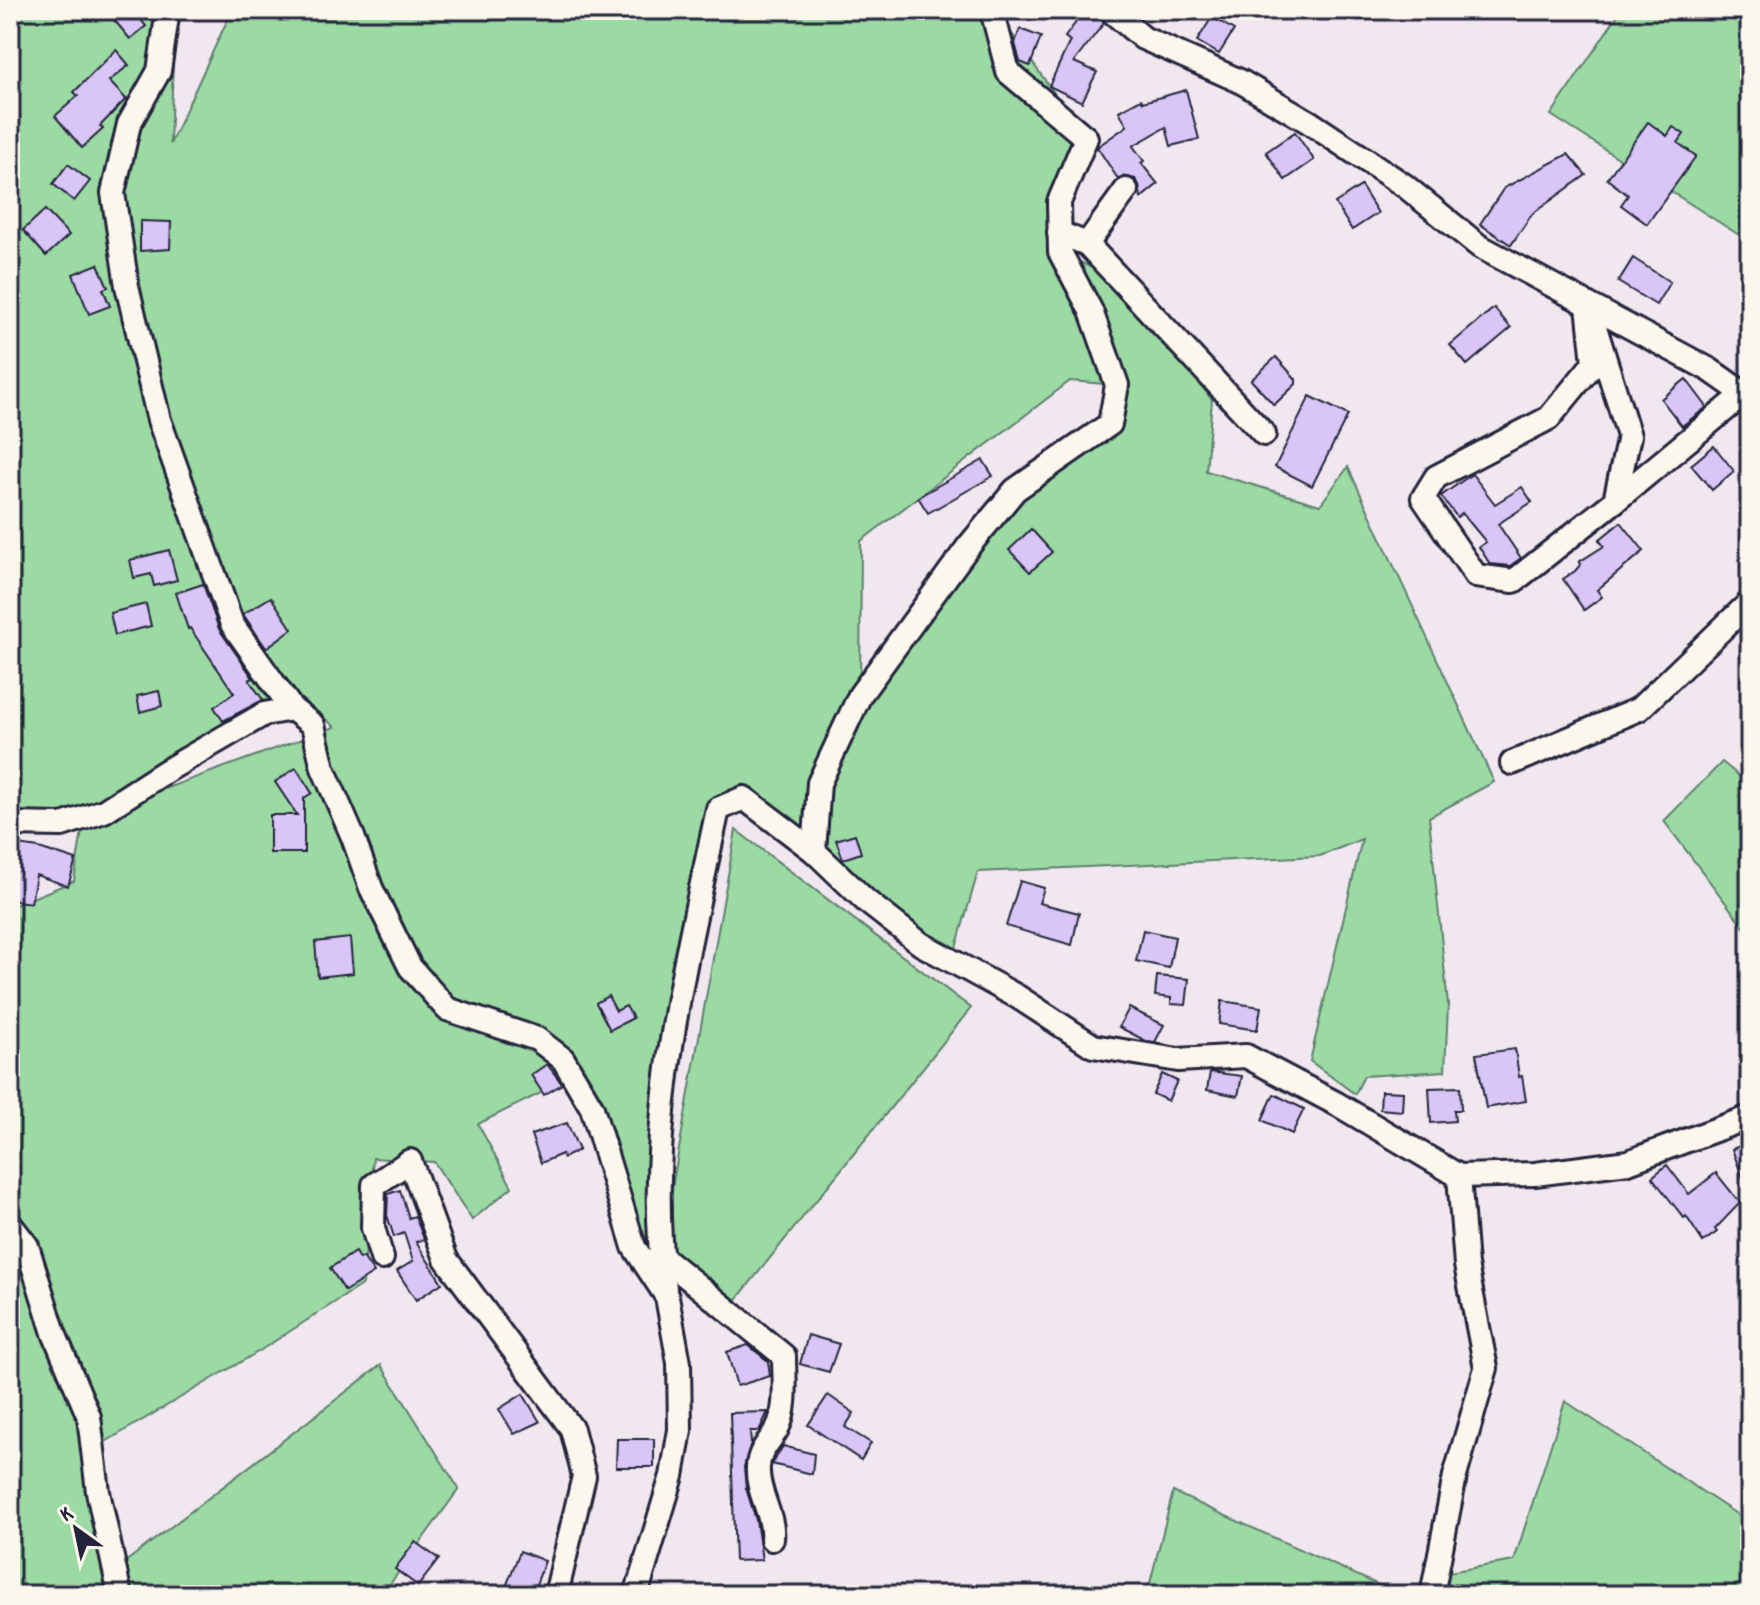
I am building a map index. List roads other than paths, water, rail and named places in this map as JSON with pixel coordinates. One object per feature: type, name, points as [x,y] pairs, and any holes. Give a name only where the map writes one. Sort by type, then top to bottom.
[{"type":"street","points":[[168,10],[159,71],[129,124],[113,193],[127,286],[159,420],[232,624],[292,709],[313,725],[323,768],[371,888],[410,967],[447,1009],[537,1039],[563,1059],[592,1108],[634,1247],[667,1297]]},
{"type":"street","points":[[814,851],[819,783],[860,695],[968,547],[1015,490],[1110,424],[1117,385],[1091,311],[1060,252],[1059,202],[1086,138],[1008,72],[992,10]]},
{"type":"street","points":[[1110,10],[1143,38],[1240,81],[1309,122],[1405,186],[1479,246],[1710,370],[1747,396],[1514,581],[1476,576],[1423,498],[1436,477],[1549,418],[1594,363],[1588,305]]},
{"type":"street","points":[[1087,244],[1126,190]]},
{"type":"street","points":[[1059,233],[1087,244],[1264,434]]},
{"type":"street","points":[[1588,305],[1629,436],[1615,501]]},
{"type":"street","points":[[1512,763],[1639,709],[1750,602]]},
{"type":"street","points":[[10,824],[62,825],[104,811],[264,714],[292,709]]},
{"type":"street","points":[[641,1593],[672,1476],[680,1430],[679,1363],[660,1255],[663,1104],[683,974],[718,809],[744,798],[814,851],[866,901],[921,944],[1018,997],[1093,1046],[1178,1060],[1246,1056],[1337,1104],[1459,1176],[1535,1174],[1628,1162],[1750,1117]]},
{"type":"street","points":[[382,1258],[373,1228],[374,1185],[410,1161],[446,1259],[572,1429],[584,1476],[556,1595]]},
{"type":"street","points":[[1432,1595],[1455,1476],[1486,1368],[1466,1265],[1459,1176]]},
{"type":"street","points":[[10,1224],[27,1246],[54,1333],[89,1417],[98,1492],[120,1595]]},
{"type":"street","points":[[660,1255],[784,1356],[784,1400],[777,1428],[763,1447],[757,1469],[767,1515],[774,1528],[772,1539]]}]
